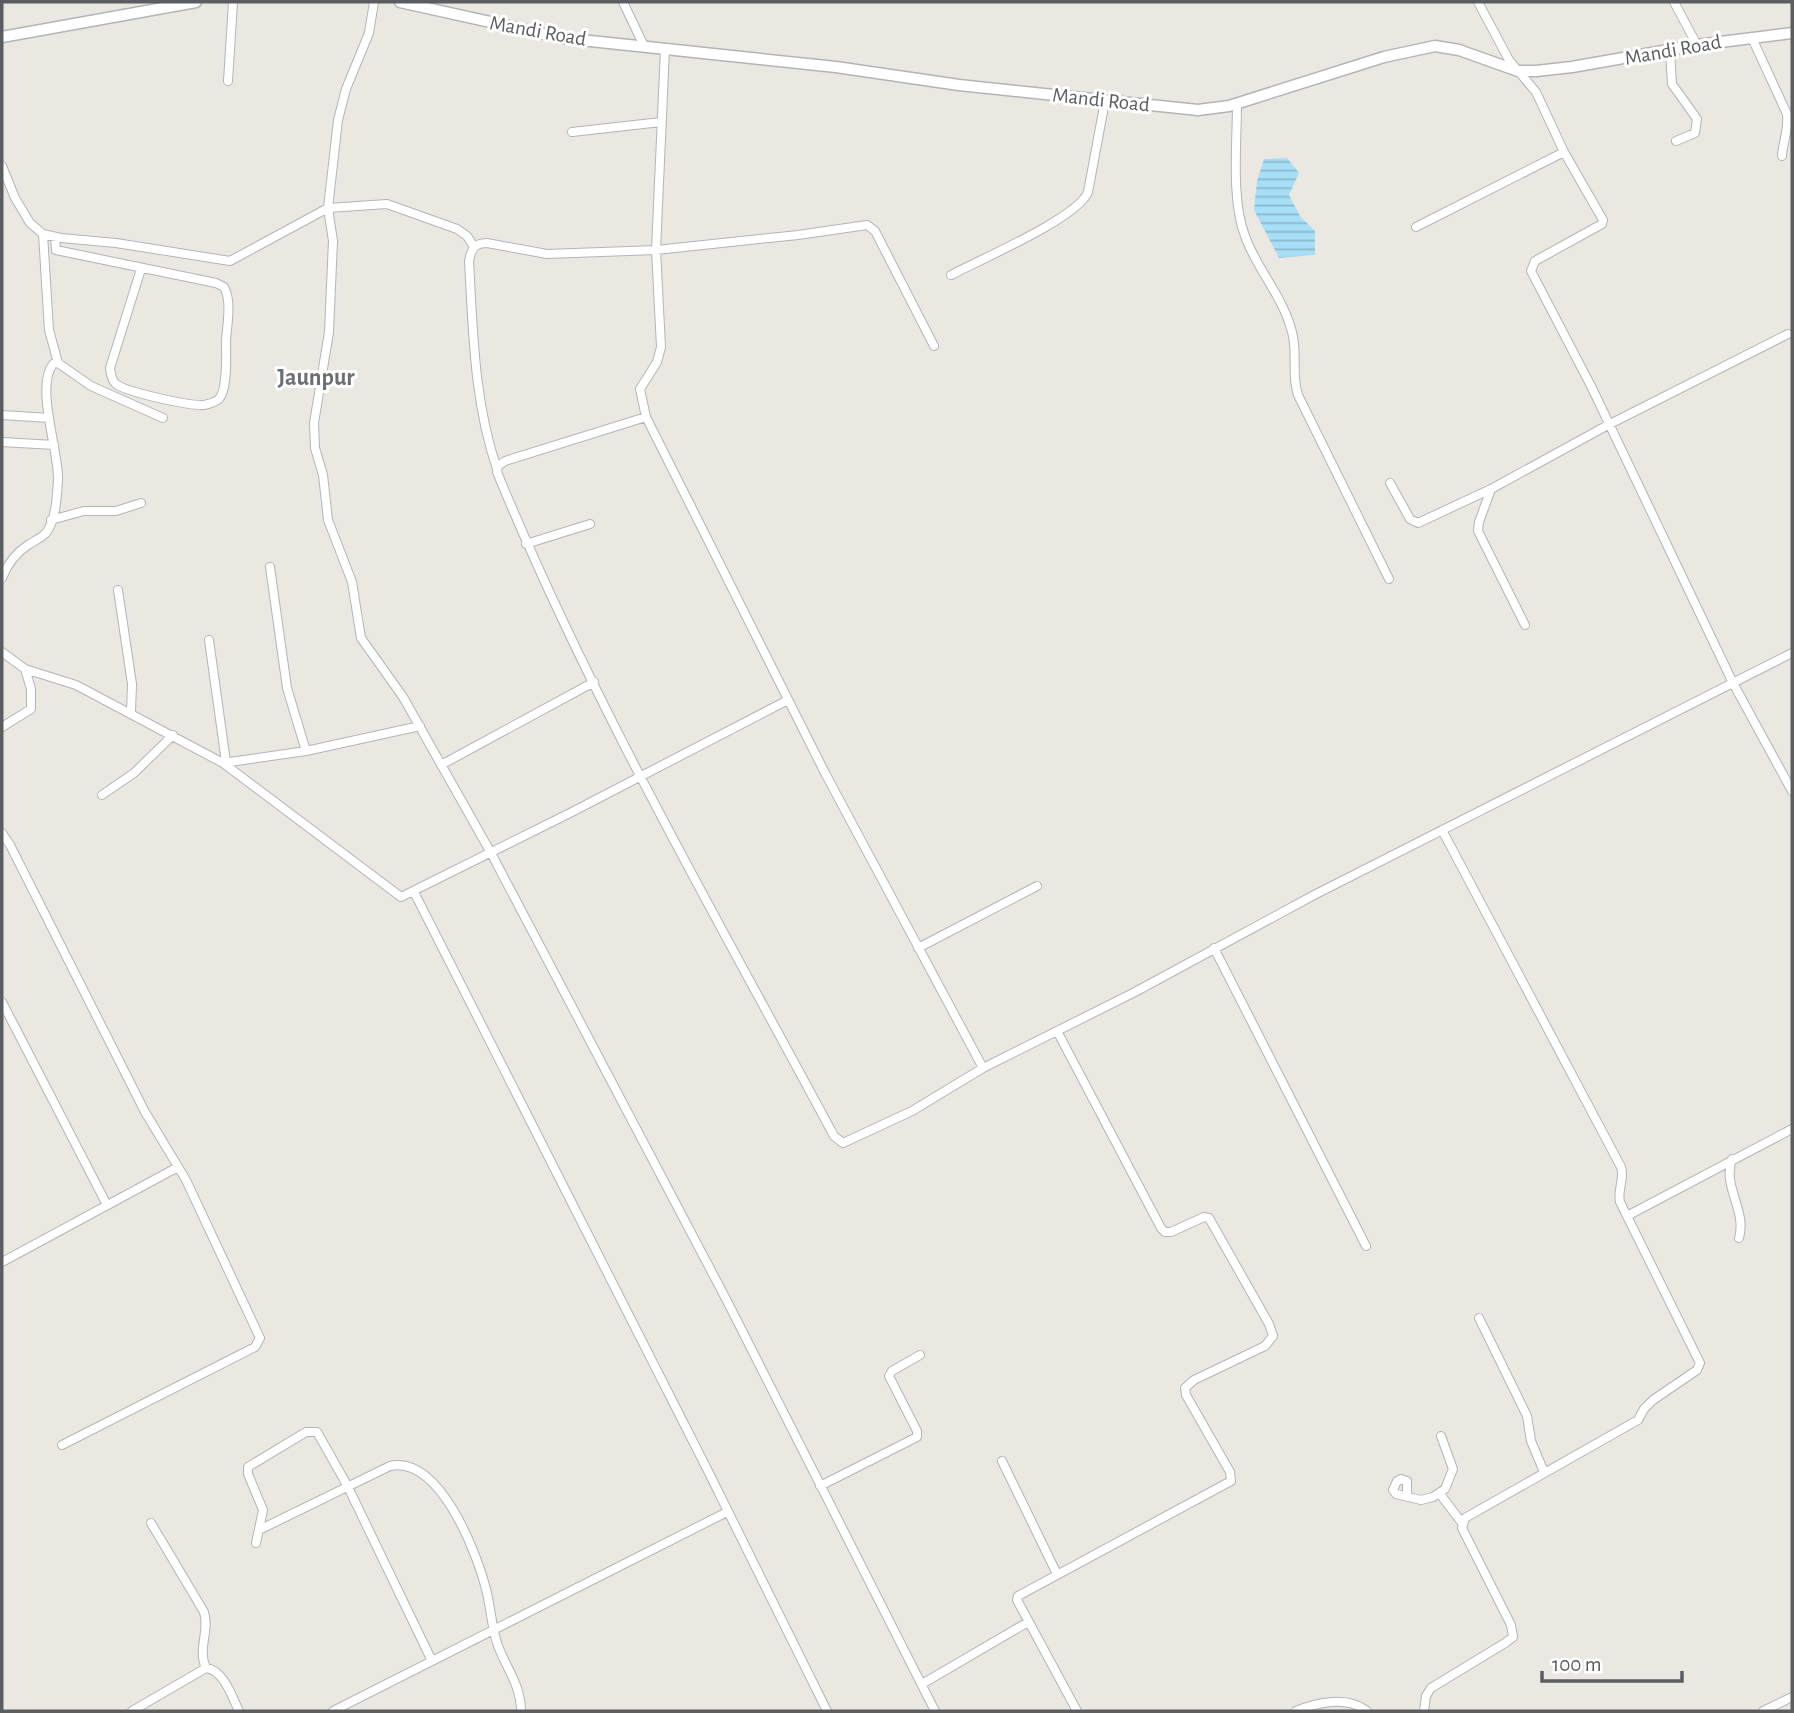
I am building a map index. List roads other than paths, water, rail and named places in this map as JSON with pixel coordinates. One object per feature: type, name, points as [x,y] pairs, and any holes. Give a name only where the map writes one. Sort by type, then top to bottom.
[{"type":"street","points":[[2,37],[196,2]]},
{"type":"street","points":[[228,81],[233,2]]},
{"type":"street","points":[[374,2],[369,33],[341,105],[328,208],[333,241],[328,332],[316,401],[315,448],[323,475],[328,520],[352,582],[363,642],[420,726],[491,853],[726,1299],[935,1711]]},
{"type":"street","name":"Mandi Road","points":[[400,2],[562,38],[1198,110],[1237,104],[1384,57],[1435,46],[1459,50],[1518,71],[1572,68],[1697,45],[1792,33]]},
{"type":"street","points":[[623,2],[644,46]]},
{"type":"street","points":[[1478,2],[1509,60],[1536,92],[1564,152],[1603,223],[1535,261],[1531,271],[1733,683],[1792,790]]},
{"type":"street","points":[[1674,2],[1697,45]]},
{"type":"street","points":[[1752,38],[1787,114],[1783,156]]},
{"type":"street","points":[[665,49],[656,250],[661,347],[657,362],[640,389],[646,417],[788,700],[983,1068]]},
{"type":"street","points":[[1670,51],[1672,84],[1697,119],[1695,133],[1676,141]]},
{"type":"street","points":[[951,275],[1055,221],[1084,200],[1088,192],[1105,101]]},
{"type":"street","points":[[1237,104],[1238,210],[1245,239],[1279,296],[1288,318],[1294,338],[1294,382],[1298,395],[1389,579]]},
{"type":"street","points":[[572,132],[661,122]]},
{"type":"street","points":[[1416,227],[1564,152]]},
{"type":"street","points":[[2,169],[24,214],[35,229],[55,237],[116,243],[225,261],[235,260],[328,208],[376,204],[394,205],[457,229],[467,236],[474,247]]},
{"type":"street","points":[[474,247],[487,243],[547,254],[656,250],[797,235],[859,225],[870,226],[934,346]]},
{"type":"street","points":[[43,234],[49,330],[58,363],[91,386],[163,418]]},
{"type":"street","points":[[55,237],[56,250],[216,283],[224,287],[227,292],[225,379],[221,397],[216,401],[200,405],[156,397],[128,390],[113,380],[110,368],[141,269]]},
{"type":"street","points":[[474,247],[469,261],[482,421],[496,468],[526,544],[641,776],[838,1141],[847,1142],[912,1111],[983,1068],[1442,830],[1792,653]]},
{"type":"street","points":[[1390,483],[1410,519],[1416,523],[1490,489],[1608,425],[1788,334]]},
{"type":"street","points":[[2,578],[14,557],[44,535],[51,520],[58,479],[47,393],[50,368],[58,363]]},
{"type":"street","points":[[2,415],[49,418]]},
{"type":"street","points":[[496,468],[505,461],[646,417]]},
{"type":"street","points":[[2,442],[54,445]]},
{"type":"street","points":[[1490,489],[1478,531],[1525,625]]},
{"type":"street","points":[[51,520],[84,511],[116,511],[141,503]]},
{"type":"street","points":[[526,544],[590,524]]},
{"type":"street","points":[[270,567],[287,688],[306,751]]},
{"type":"street","points":[[118,590],[132,684],[131,712]]},
{"type":"street","points":[[209,640],[224,762]]},
{"type":"street","points":[[2,652],[25,668],[76,685],[224,762],[400,896],[414,892],[788,700]]},
{"type":"street","points":[[2,727],[32,709],[31,689],[25,668]]},
{"type":"street","points":[[442,765],[594,682]]},
{"type":"street","points":[[224,762],[306,751],[420,726]]},
{"type":"street","points":[[102,795],[144,765],[173,735]]},
{"type":"street","points":[[1424,1711],[1426,1696],[1431,1688],[1513,1637],[1511,1625],[1462,1528],[1462,1522],[1468,1514],[1638,1420],[1646,1406],[1698,1370],[1699,1366],[1699,1357],[1619,1199],[1623,1175],[1621,1167],[1442,830]]},
{"type":"street","points":[[2,833],[145,1112],[190,1186],[247,1307],[260,1343],[62,1445]]},
{"type":"street","points":[[918,948],[1037,886]]},
{"type":"street","points":[[414,892],[827,1711]]},
{"type":"street","points":[[1214,948],[1366,1246]]},
{"type":"street","points":[[2,1002],[107,1205]]},
{"type":"street","points":[[1058,1031],[1161,1228],[1165,1232],[1171,1232],[1204,1217],[1209,1218],[1269,1324],[1273,1336],[1265,1346],[1194,1380],[1185,1388],[1186,1395],[1232,1480],[1018,1596],[1017,1600],[1028,1622],[1077,1711]]},
{"type":"street","points":[[1627,1216],[1792,1129]]},
{"type":"street","points":[[1732,1159],[1728,1174],[1741,1220],[1739,1238]]},
{"type":"street","points":[[2,1262],[178,1167]]},
{"type":"street","points":[[1479,1318],[1527,1416],[1531,1441],[1544,1472]]},
{"type":"street","points":[[820,1486],[917,1437],[917,1431],[889,1376],[892,1371],[920,1355]]},
{"type":"street","points":[[256,1543],[263,1510],[247,1474],[248,1467],[306,1432],[314,1430],[321,1435],[347,1485],[432,1661]]},
{"type":"street","points":[[1407,1495],[1422,1500],[1440,1494],[1450,1482],[1453,1469],[1441,1436]]},
{"type":"street","points":[[1002,1461],[1057,1574]]},
{"type":"street","points":[[259,1530],[347,1485],[398,1464],[418,1470],[430,1480],[448,1504],[479,1565],[494,1631],[516,1682],[521,1711]]},
{"type":"street","points":[[1440,1494],[1462,1522]]},
{"type":"street","points":[[333,1711],[727,1512]]},
{"type":"street","points":[[151,1523],[204,1612],[206,1625],[201,1651],[206,1668]]},
{"type":"street","points":[[922,1684],[1028,1622]]},
{"type":"street","points":[[132,1711],[206,1668],[212,1668],[220,1676],[239,1711]]},
{"type":"street","points":[[1763,1711],[1792,1697]]},
{"type":"street","points":[[1296,1711],[1336,1703],[1351,1703],[1367,1711]]},
{"type":"water","points":[[1287,158],[1299,173],[1289,195],[1300,216],[1315,231],[1315,255],[1279,258],[1254,210],[1257,181],[1264,159]]},
{"type":"district","name":"Jaunpur","points":[[316,378]]}]
